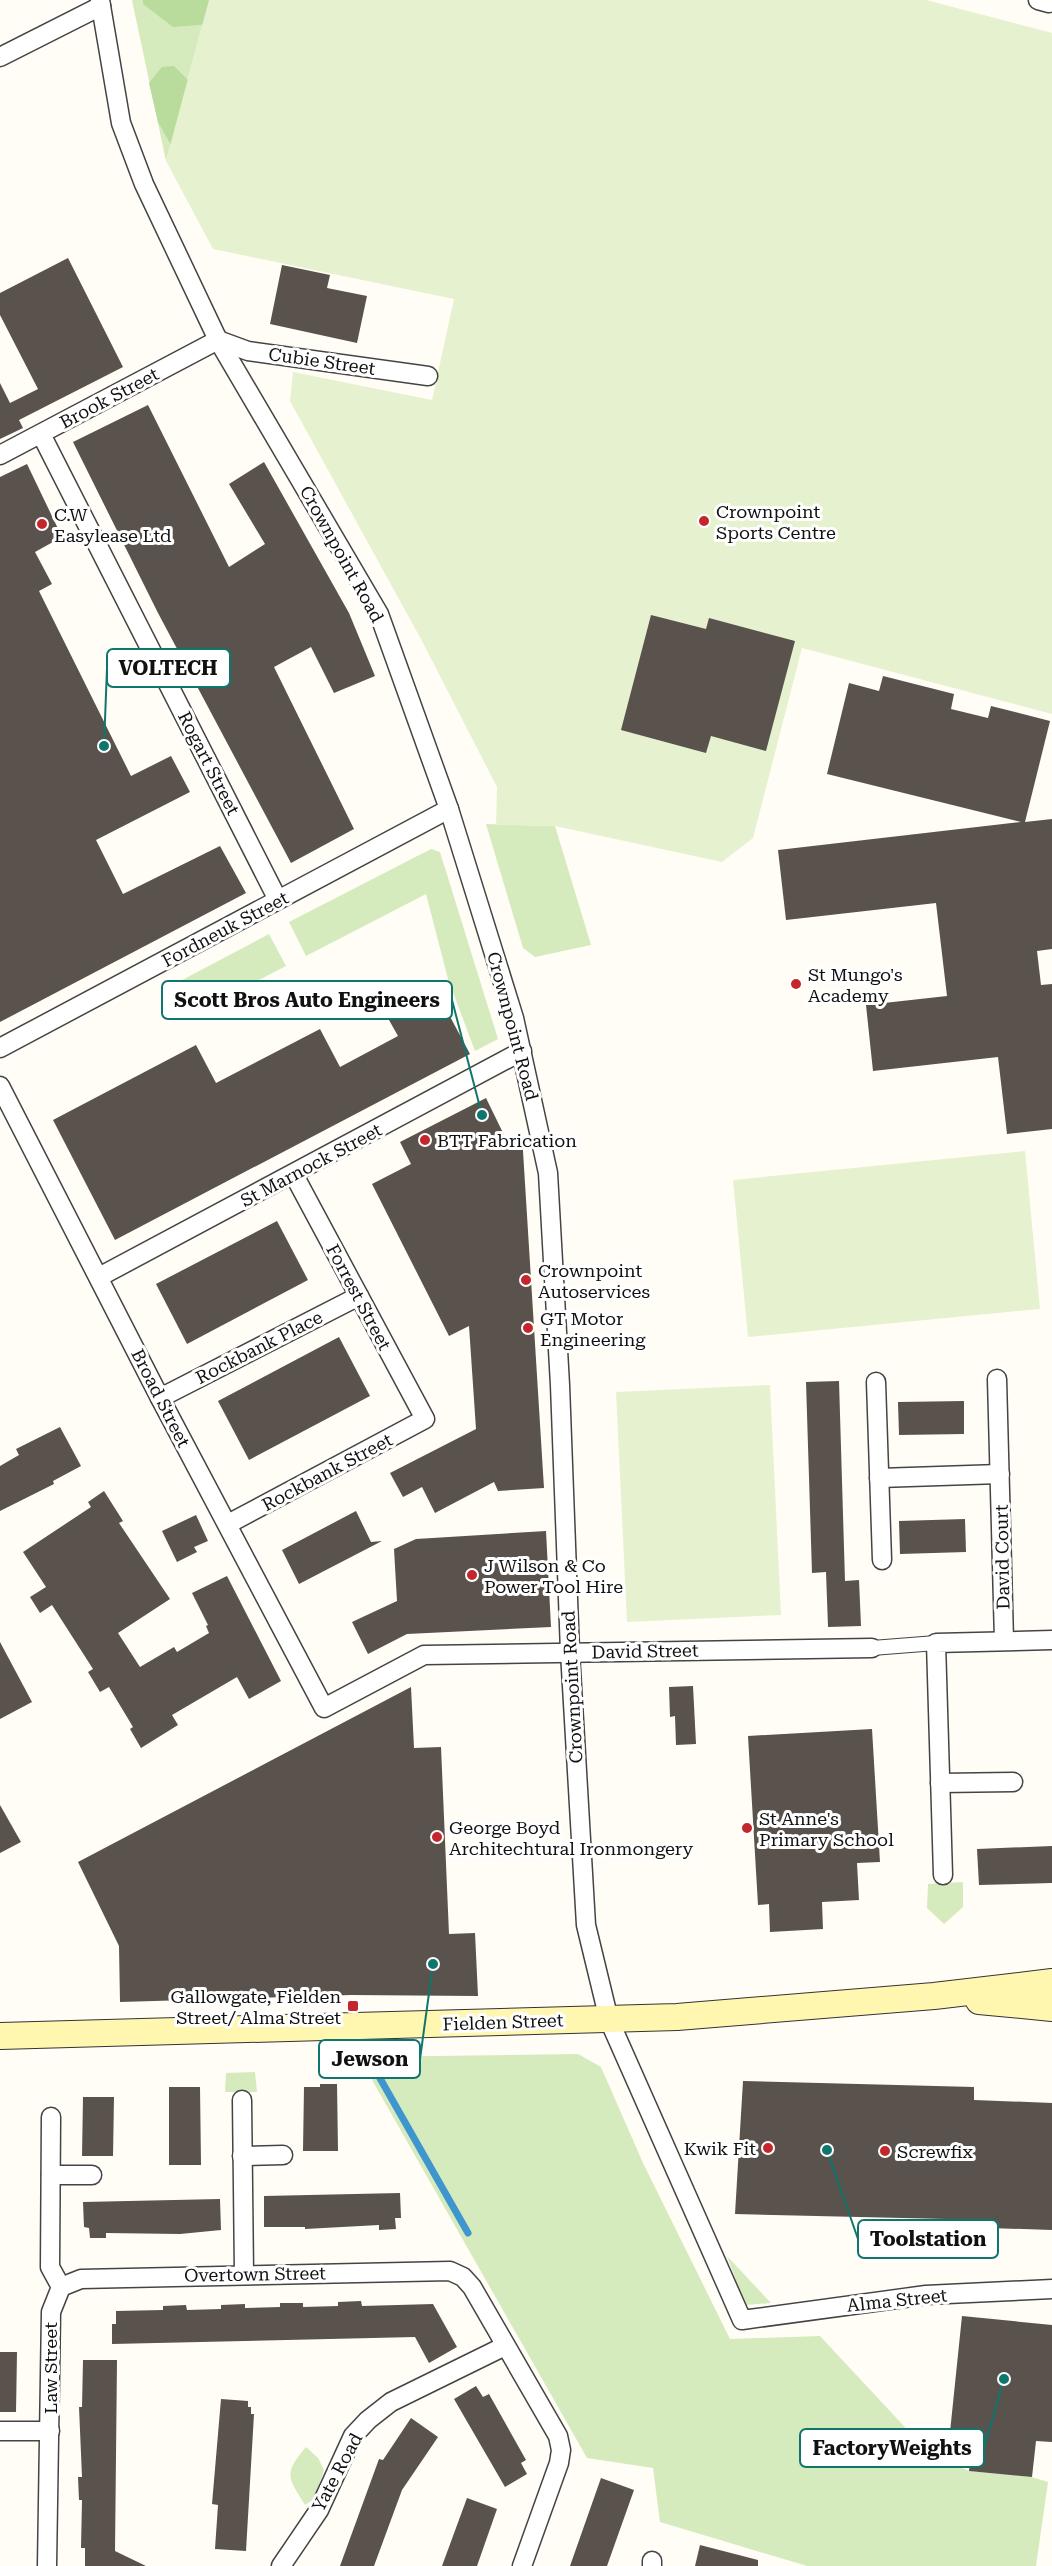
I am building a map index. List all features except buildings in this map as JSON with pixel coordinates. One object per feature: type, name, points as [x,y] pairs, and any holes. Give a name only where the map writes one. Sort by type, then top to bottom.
[{"type":"main road","name":"Fielden Street","points":[[0,2036],[677,2017],[934,1996],[1052,1982]]},
{"type":"main road","name":"Fielden Street","points":[[934,1996],[1052,2008]]},
{"type":"street","points":[[0,57],[101,3]]},
{"type":"street","name":"Crownpoint Road","points":[[101,3],[121,123],[144,184],[218,340],[379,614],[449,809],[522,1051],[548,1173],[560,1385],[570,1652],[586,1925],[609,2020],[742,2320]]},
{"type":"street","name":"Cubie Street","points":[[218,340],[248,351],[428,376]]},
{"type":"street","name":"Brook Street","points":[[0,455],[218,340]]},
{"type":"street","name":"Rogart Street","points":[[41,434],[278,900]]},
{"type":"street","name":"Fordneuk Street","points":[[0,1048],[449,809]]},
{"type":"street","name":"St Marnock Street","points":[[99,1278],[522,1051]]},
{"type":"street","name":"Broad Street","points":[[0,1086],[160,1398],[324,1708]]},
{"type":"street","name":"Forrest Street","points":[[294,1175],[426,1419]]},
{"type":"street","name":"Rockbank Place","points":[[160,1398],[359,1296]]},
{"type":"street","name":"David Court","points":[[997,1379],[1004,1640]]},
{"type":"street","points":[[876,1382],[882,1560]]},
{"type":"street","name":"Rockbank Street","points":[[228,1524],[426,1419]]},
{"type":"street","points":[[879,1478],[1000,1474]]},
{"type":"street","points":[[872,1648],[936,1643],[1052,1640]]},
{"type":"street","points":[[936,1643],[943,1875]]},
{"type":"street","name":"David Street","points":[[324,1708],[423,1655],[872,1648]]},
{"type":"street","points":[[939,1783],[1013,1782]]},
{"type":"street","points":[[242,2100],[244,2274]]},
{"type":"street","points":[[51,2117],[50,2267],[61,2288]]},
{"type":"street","points":[[242,2156],[283,2155]]},
{"type":"street","points":[[51,2175],[92,2175]]},
{"type":"street","name":"Overtown Street","points":[[61,2288],[81,2279],[450,2271],[463,2277],[472,2287],[505,2346]]},
{"type":"street","name":"Law Street","points":[[47,2566],[51,2312],[61,2288]]},
{"type":"street","name":"Alma Street","points":[[742,2320],[926,2295],[1052,2289]]},
{"type":"street","points":[[505,2346],[558,2436],[561,2450],[559,2463],[522,2566]]},
{"type":"street","name":"Yate Road","points":[[281,2566],[320,2510],[353,2436],[368,2420],[392,2402],[423,2385],[505,2346]]},
{"type":"street","points":[[0,2431],[50,2431]]},
{"type":"green space","points":[[132,0],[209,0],[166,161]]},
{"type":"green space","points":[[143,0],[252,0],[185,170],[158,122],[149,83],[162,67],[174,66],[188,80],[211,24],[173,27],[143,4]]},
{"type":"green space","name":"Crownpoint Sports Centre","points":[[209,0],[926,0],[1052,33],[1052,714],[802,648],[753,838],[722,862],[555,826],[496,825],[497,787],[422,641],[290,401],[293,372],[432,400],[454,299],[213,249],[166,161]]},
{"type":"green space","points":[[486,824],[555,826],[591,945],[535,957],[523,948]]},
{"type":"green space","points":[[431,849],[440,852],[498,1039],[475,1051],[448,979],[426,894],[306,956],[289,922]]},
{"type":"green space","points":[[269,934],[286,966],[183,1019],[167,988]]},
{"type":"green space","points":[[1025,1151],[1040,1309],[748,1337],[733,1180]]},
{"type":"green space","points":[[770,1385],[781,1615],[627,1622],[616,1392]]},
{"type":"green space","points":[[963,1882],[963,1907],[944,1924],[927,1908],[928,1884]]},
{"type":"green space","points":[[578,2054],[601,2067],[643,2163],[730,2339],[820,2336],[929,2453],[969,2471],[1032,2477],[1048,2482],[1036,2566],[807,2566],[660,2522],[653,2468],[587,2458],[359,2057]]},
{"type":"green space","points":[[255,2072],[257,2092],[225,2092],[226,2073]]},
{"type":"green space","points":[[727,2256],[771,2303],[745,2305]]},
{"type":"green space","points":[[306,2447],[318,2458],[324,2470],[314,2499],[305,2505],[290,2476],[294,2464]]},
{"type":"waterway","points":[[373,2066],[468,2233]]},
{"type":"place","name":"Crownpoint Sports Centre","points":[[704,521]]},
{"type":"place","name":"C.W Easylease Ltd","points":[[42,524]]},
{"type":"place","name":"VOLTECH","points":[[104,746]]},
{"type":"place","name":"St Mungo's Academy","points":[[796,984]]},
{"type":"place","name":"Scott Bros Auto Engineers","points":[[482,1115]]},
{"type":"place","name":"BTT Fabrication","points":[[425,1140]]},
{"type":"place","name":"Crownpoint Autoservices","points":[[526,1280]]},
{"type":"place","name":"GT Motor Engineering","points":[[528,1328]]},
{"type":"place","name":"J Wilson & Co Power Tool Hire","points":[[472,1575]]},
{"type":"place","name":"St Anne's Primary School","points":[[747,1828]]},
{"type":"place","name":"George Boyd Architechtural Ironmongery","points":[[437,1837]]},
{"type":"place","name":"Jewson","points":[[433,1964]]},
{"type":"place","name":"Gallowgate, Fielden Street/ Alma Street","points":[[353,2006]]},
{"type":"place","name":"Kwik Fit","points":[[768,2148]]},
{"type":"place","name":"Toolstation","points":[[827,2150]]},
{"type":"place","name":"Screwfix","points":[[885,2151]]},
{"type":"place","name":"FactoryWeights","points":[[1004,2379]]}]
